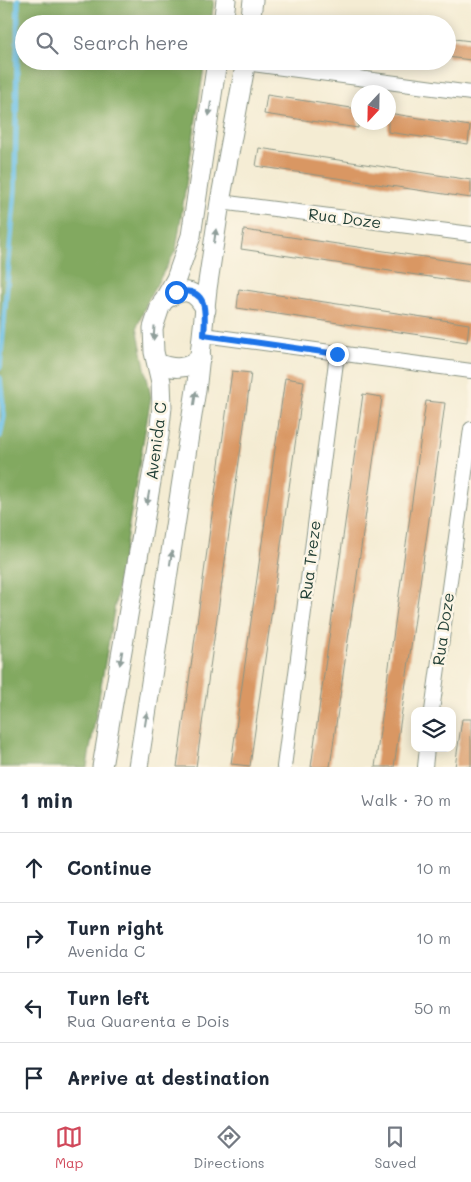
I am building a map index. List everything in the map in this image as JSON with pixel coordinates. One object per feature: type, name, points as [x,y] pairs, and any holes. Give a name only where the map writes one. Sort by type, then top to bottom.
[{"type":"street","points":[[224,15],[226,0]]},
{"type":"street","points":[[251,15],[253,0]]},
{"type":"street","name":"Avenida C","points":[[102,767],[159,435],[162,407],[161,382],[153,339],[153,328],[163,301],[176,279],[191,236],[216,70]]},
{"type":"street","name":"Avenida C","points":[[138,767],[201,357],[207,289],[220,202],[245,70]]},
{"type":"street","points":[[304,70],[471,93]]},
{"type":"street","name":"Rua Doze","points":[[220,202],[471,234]]},
{"type":"street","points":[[163,301],[176,292],[184,291],[200,298],[206,310]]},
{"type":"street","points":[[204,335],[471,372]]},
{"type":"street","name":"Rua Treze","points":[[284,767],[337,354]]},
{"type":"street","points":[[157,363],[166,367],[186,368],[194,364],[201,357]]},
{"type":"street","name":"Rua Doze","points":[[433,707],[471,429]]},
{"type":"street","points":[[424,767],[426,752]]},
{"type":"green space","points":[[0,0],[214,0],[212,15],[15,15],[15,70],[204,70],[176,250],[149,298],[137,327],[151,397],[87,767],[0,767]]},
{"type":"building","points":[[456,39],[471,41],[471,60],[456,58]]},
{"type":"building","points":[[267,95],[351,108],[351,127],[264,114]]},
{"type":"building","points":[[396,114],[470,126],[468,144],[388,132],[388,130],[396,130]]},
{"type":"building","points":[[259,148],[471,180],[471,198],[256,166]]},
{"type":"building","points":[[244,230],[471,264],[471,283],[241,249]]},
{"type":"building","points":[[239,289],[469,324],[467,342],[237,308]]},
{"type":"building","points":[[232,371],[251,373],[244,426],[196,767],[177,767]]},
{"type":"building","points":[[285,378],[304,381],[250,766],[231,764]]},
{"type":"building","points":[[363,394],[382,397],[375,449],[330,767],[311,767]]},
{"type":"building","points":[[426,401],[445,403],[438,456],[394,767],[375,767]]},
{"type":"building","points":[[462,719],[471,719],[471,767],[455,767]]},
{"type":"waterway","points":[[18,0],[18,15]]},
{"type":"waterway","points":[[0,367],[15,190],[17,70]]},
{"type":"waterway","points":[[0,378],[4,416],[0,436]]},
{"type":"route","points":[[176,292],[193,293],[200,298],[206,310],[204,335],[337,354]]}]
